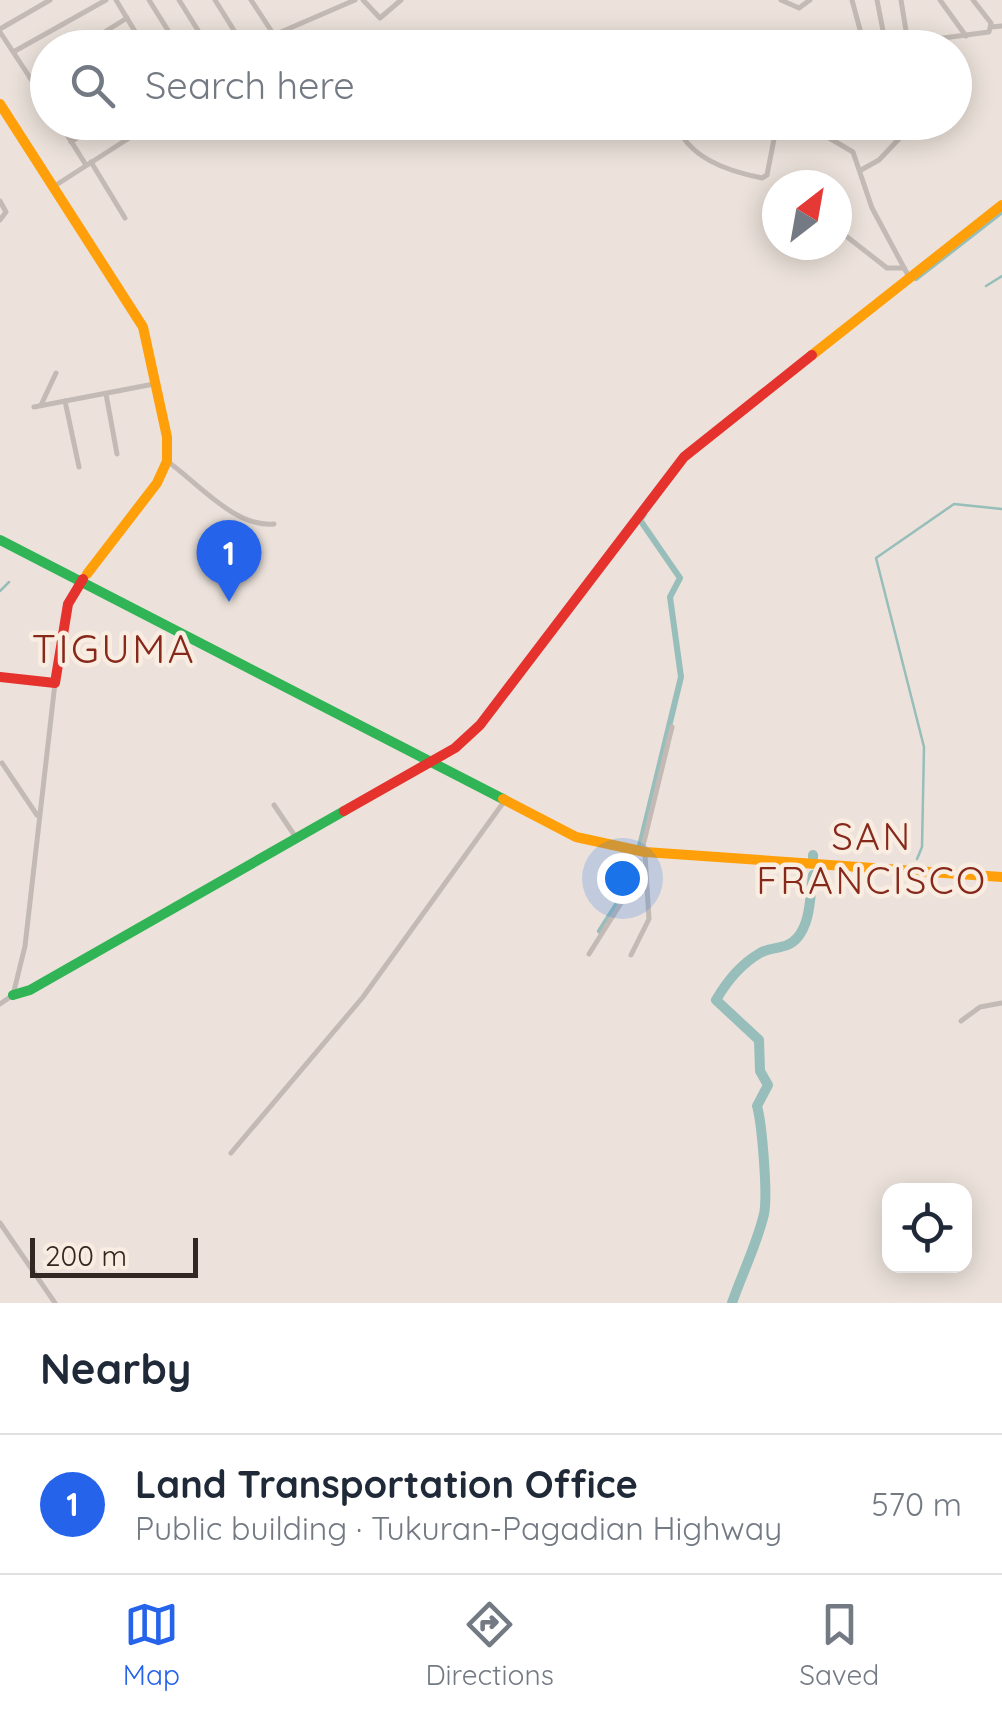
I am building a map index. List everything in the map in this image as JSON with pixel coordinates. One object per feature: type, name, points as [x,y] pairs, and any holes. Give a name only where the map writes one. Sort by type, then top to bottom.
[{"type":"main road","points":[[0,104],[136,314],[154,384],[167,461],[149,496],[68,604],[54,682],[0,677]]},
{"type":"main road","points":[[13,995],[30,990],[431,765],[480,725],[684,456],[906,273],[1002,206]]},
{"type":"main road","points":[[0,540],[84,578],[503,803],[576,837],[644,852],[1002,876]]},
{"type":"street","points":[[30,78],[0,30],[50,0]]},
{"type":"street","points":[[52,30],[106,0]]},
{"type":"street","points":[[116,0],[134,30]]},
{"type":"street","points":[[149,0],[168,30]]},
{"type":"street","points":[[179,0],[198,30]]},
{"type":"street","points":[[215,0],[234,30]]},
{"type":"street","points":[[251,0],[271,30]]},
{"type":"street","points":[[286,30],[355,0]]},
{"type":"street","points":[[364,0],[380,18],[400,0]]},
{"type":"street","points":[[784,1],[803,8],[810,0]]},
{"type":"street","points":[[852,0],[861,30]]},
{"type":"street","points":[[876,0],[883,30]]},
{"type":"street","points":[[901,0],[906,30]]},
{"type":"street","points":[[940,0],[962,30]]},
{"type":"street","points":[[973,0],[992,26]]},
{"type":"street","points":[[108,30],[127,18]]},
{"type":"street","points":[[972,35],[989,32],[992,26]]},
{"type":"street","points":[[992,26],[1002,26]]},
{"type":"street","points":[[15,51],[30,43]]},
{"type":"street","points":[[74,140],[71,142],[126,218]]},
{"type":"street","points":[[53,187],[126,140]]},
{"type":"street","points":[[683,140],[702,155],[753,176],[767,175],[775,140]]},
{"type":"street","points":[[833,140],[853,152],[869,201],[906,273]]},
{"type":"street","points":[[861,170],[879,160],[898,140]]},
{"type":"street","points":[[0,202],[6,212],[0,220]]},
{"type":"street","points":[[852,241],[887,268],[906,273]]},
{"type":"street","points":[[56,373],[38,406],[154,384]]},
{"type":"street","points":[[106,394],[116,454]]},
{"type":"street","points":[[65,401],[79,467]]},
{"type":"street","points":[[167,461],[242,517],[258,524],[274,524]]},
{"type":"street","points":[[0,1004],[13,995],[25,946],[54,682]]},
{"type":"street","points":[[631,955],[649,919],[644,852],[672,727]]},
{"type":"street","points":[[2,762],[38,818]]},
{"type":"street","points":[[231,1153],[363,997],[503,803]]},
{"type":"street","points":[[274,805],[298,840]]},
{"type":"street","points":[[589,954],[645,866]]},
{"type":"street","points":[[961,1021],[980,1007],[1002,1003]]},
{"type":"street","points":[[0,1223],[55,1303]]},
{"type":"waterway","points":[[916,278],[1002,211]]},
{"type":"waterway","points":[[986,286],[1002,276]]},
{"type":"waterway","points":[[917,859],[922,847],[924,747],[876,558],[954,504],[1002,509]]},
{"type":"waterway","points":[[640,846],[681,677],[670,597],[680,578],[640,520],[644,514]]},
{"type":"waterway","points":[[0,591],[9,582]]},
{"type":"waterway","points":[[813,855],[817,856]]},
{"type":"waterway","points":[[600,931],[639,870],[639,862]]},
{"type":"waterway","points":[[732,1303],[764,1214],[764,1160],[757,1106],[768,1085],[760,1071],[759,1040],[716,1000],[747,962],[769,949],[789,944],[802,932],[813,875]]},
{"type":"traffic: fast","points":[[0,540],[503,799]]},
{"type":"traffic: fast","points":[[13,995],[30,990],[344,811]]},
{"type":"traffic: slow","points":[[0,104],[143,327],[167,437],[167,461],[157,483],[87,574]]},
{"type":"traffic: slow","points":[[812,355],[1002,205]]},
{"type":"traffic: slow","points":[[503,799],[576,837],[645,852],[1002,877]]},
{"type":"traffic: jam","points":[[344,811],[455,748],[480,725],[684,457],[812,355]]},
{"type":"traffic: jam","points":[[0,677],[55,683],[68,604],[83,579]]},
{"type":"place","name":"Land Transportation Office","points":[[229,602]]},
{"type":"district","name":"TIGUMA","points":[[114,648]]},
{"type":"district","name":"SAN FRANCISCO","points":[[872,858]]}]
